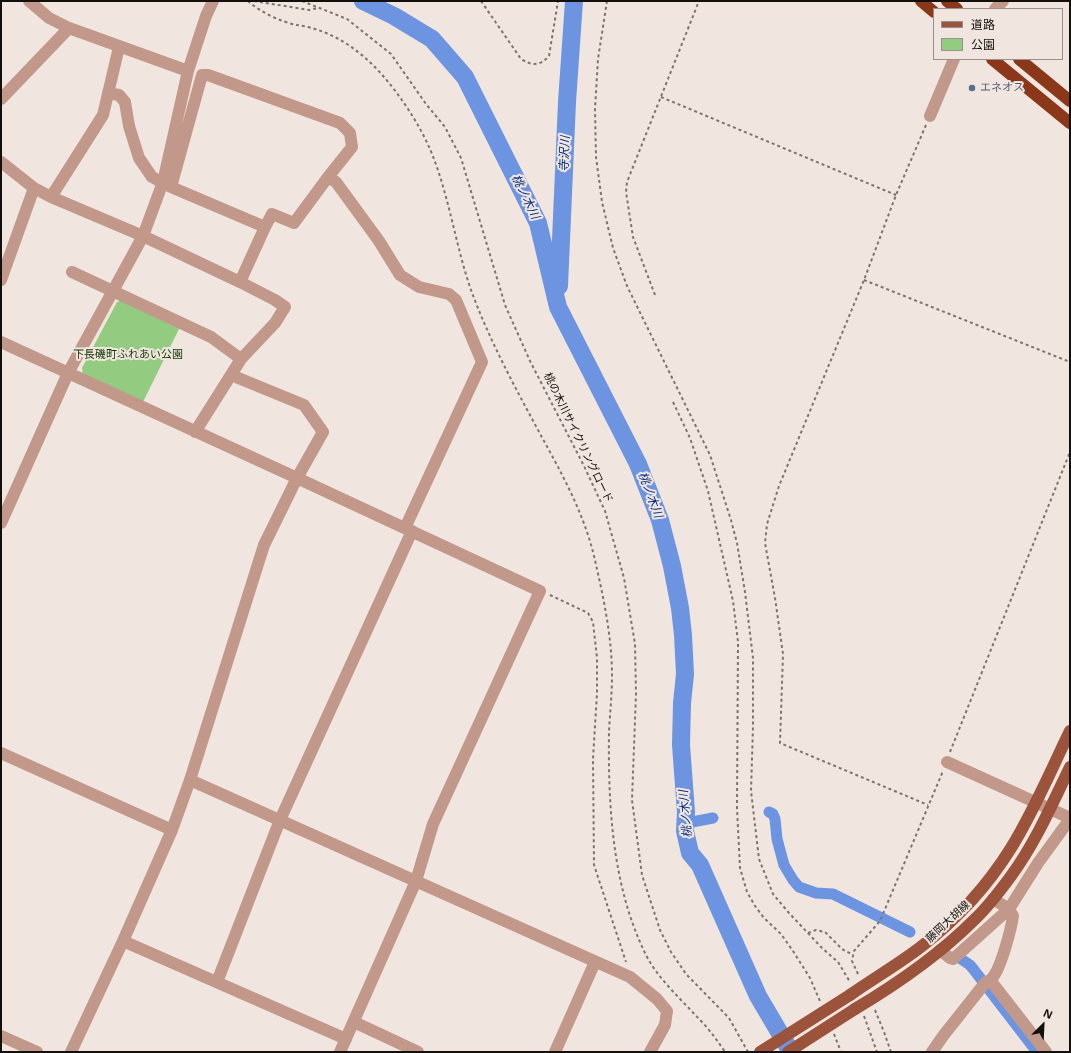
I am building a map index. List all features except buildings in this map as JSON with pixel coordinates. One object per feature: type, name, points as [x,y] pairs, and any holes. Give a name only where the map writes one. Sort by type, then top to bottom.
[{"type":"highway","points":[[921,1],[933,11]]},
{"type":"highway","points":[[947,1],[956,8]]},
{"type":"highway","points":[[993,60],[1070,123]]},
{"type":"highway","points":[[1020,60],[1070,101]]},
{"type":"main road","name":"藤岡大胡線","points":[[760,1052],[899,963],[923,945],[961,912],[981,889],[1012,848],[1070,731]]},
{"type":"main road","name":"藤岡大胡線","points":[[788,1052],[909,974],[975,920],[993,899],[1024,856],[1040,829],[1070,766]]},
{"type":"street","points":[[29,1],[49,18],[69,28],[118,47],[188,71]]},
{"type":"street","points":[[167,185],[188,71],[206,16],[213,1]]},
{"type":"street","points":[[1,99],[69,28]]},
{"type":"street","points":[[51,197],[103,115],[118,47]]},
{"type":"street","points":[[930,116],[954,60]]},
{"type":"street","points":[[1,523],[68,374],[143,236],[167,185],[202,75],[340,123],[350,133],[352,147],[294,223],[272,214],[240,282]]},
{"type":"street","points":[[108,93],[119,95],[125,102],[129,126],[139,158],[152,177],[167,185],[266,227]]},
{"type":"street","points":[[1,162],[34,188],[51,197],[143,236],[240,282],[285,307],[275,323],[241,359],[195,432]]},
{"type":"street","points":[[217,982],[280,820],[482,362],[456,300],[449,294],[419,287],[400,275],[379,241],[336,182],[328,177]]},
{"type":"street","points":[[1,280],[34,188]]},
{"type":"street","points":[[72,272],[211,337],[241,359]]},
{"type":"street","points":[[1,342],[540,591],[433,824],[416,882],[340,1052]]},
{"type":"street","points":[[71,1052],[172,830],[190,780],[264,545],[297,478],[323,432],[304,405],[231,375]]},
{"type":"street","points":[[1,753],[172,830]]},
{"type":"street","points":[[940,950],[953,959],[1009,909],[1038,863],[1070,818],[947,762]]},
{"type":"street","points":[[190,780],[630,977],[657,999],[667,1011],[665,1024],[651,1052]]},
{"type":"street","points":[[932,1052],[985,983],[990,980],[998,969],[1012,925],[1013,916],[1009,909],[993,899]]},
{"type":"street","points":[[122,941],[346,1039]]},
{"type":"street","points":[[555,1052],[594,962]]},
{"type":"street","points":[[990,980],[1046,1052]]},
{"type":"street","points":[[852,993],[858,1007]]},
{"type":"street","points":[[354,1022],[418,1052]]},
{"type":"street","points":[[1,1036],[37,1052]]},
{"type":"path","points":[[248,1],[256,8],[286,22],[318,29],[351,46],[368,60],[384,78],[419,128],[430,149],[466,276],[481,316],[530,416],[562,473],[585,523],[593,554],[609,635],[612,675],[609,732],[610,800],[618,870],[628,906],[646,956],[671,990],[701,1021],[725,1052]]},
{"type":"path","points":[[254,1],[309,10],[319,8]]},
{"type":"path","name":"桃の木川サイクリングロード","points":[[302,1],[347,19],[391,54],[426,104],[445,126],[461,158],[505,305],[530,361],[584,466],[605,511],[624,578],[635,644],[636,694],[632,800],[642,875],[660,930],[671,952],[686,974],[729,1018],[748,1052]]},
{"type":"path","points":[[481,1],[521,59],[528,63],[536,64],[544,62],[549,56],[558,1]]},
{"type":"path","points":[[607,1],[598,59],[595,109],[596,157],[602,202],[613,248],[626,286],[702,436],[710,455],[737,543],[753,658],[751,791],[759,860],[773,894],[808,933],[838,962],[852,993]]},
{"type":"path","points":[[655,295],[633,237],[626,192],[627,182],[699,1]]},
{"type":"path","points":[[661,97],[896,195]]},
{"type":"path","points":[[928,805],[780,743],[782,654],[775,598],[765,543],[767,524],[779,486],[864,280],[896,195],[930,116]]},
{"type":"path","points":[[864,280],[1070,362]]},
{"type":"path","points":[[672,402],[690,438],[708,491],[733,600],[738,642],[737,808],[740,868],[747,892],[754,906],[781,934],[794,951],[810,978],[823,1007]]},
{"type":"path","points":[[858,974],[852,961],[854,951],[880,921],[884,912],[947,762],[1070,452]]},
{"type":"path","points":[[540,591],[588,613],[593,622],[597,658],[597,693],[593,759],[594,865],[630,977]]},
{"type":"path","points":[[808,933],[816,930],[825,932],[842,948],[853,955]]},
{"type":"path","points":[[858,1007],[877,1052]]},
{"type":"path","points":[[874,1010],[891,1052]]},
{"type":"path","points":[[834,1034],[841,1052]]},
{"type":"green space","name":"下長磯町ふれあい公園","points":[[123,300],[180,327],[142,404],[83,375],[82,368],[117,302]]},
{"type":"waterway","name":"桃ノ木川","points":[[363,1],[394,16],[432,39],[465,77],[538,223],[558,307],[638,464],[660,520],[672,566],[680,608],[685,674],[682,703],[681,745],[686,812],[685,831],[690,853],[700,865],[758,996],[791,1052]]},
{"type":"waterway","name":"寺沢川","points":[[559,286],[567,102],[574,1]]},
{"type":"waterway","points":[[769,812],[773,814],[775,819],[777,839],[784,865],[799,887],[816,893],[833,894],[910,932]]},
{"type":"waterway","points":[[687,823],[713,818]]},
{"type":"waterway","points":[[961,959],[970,965],[1037,1052]]},
{"type":"place","name":"エネオス","points":[[972,88]]}]
